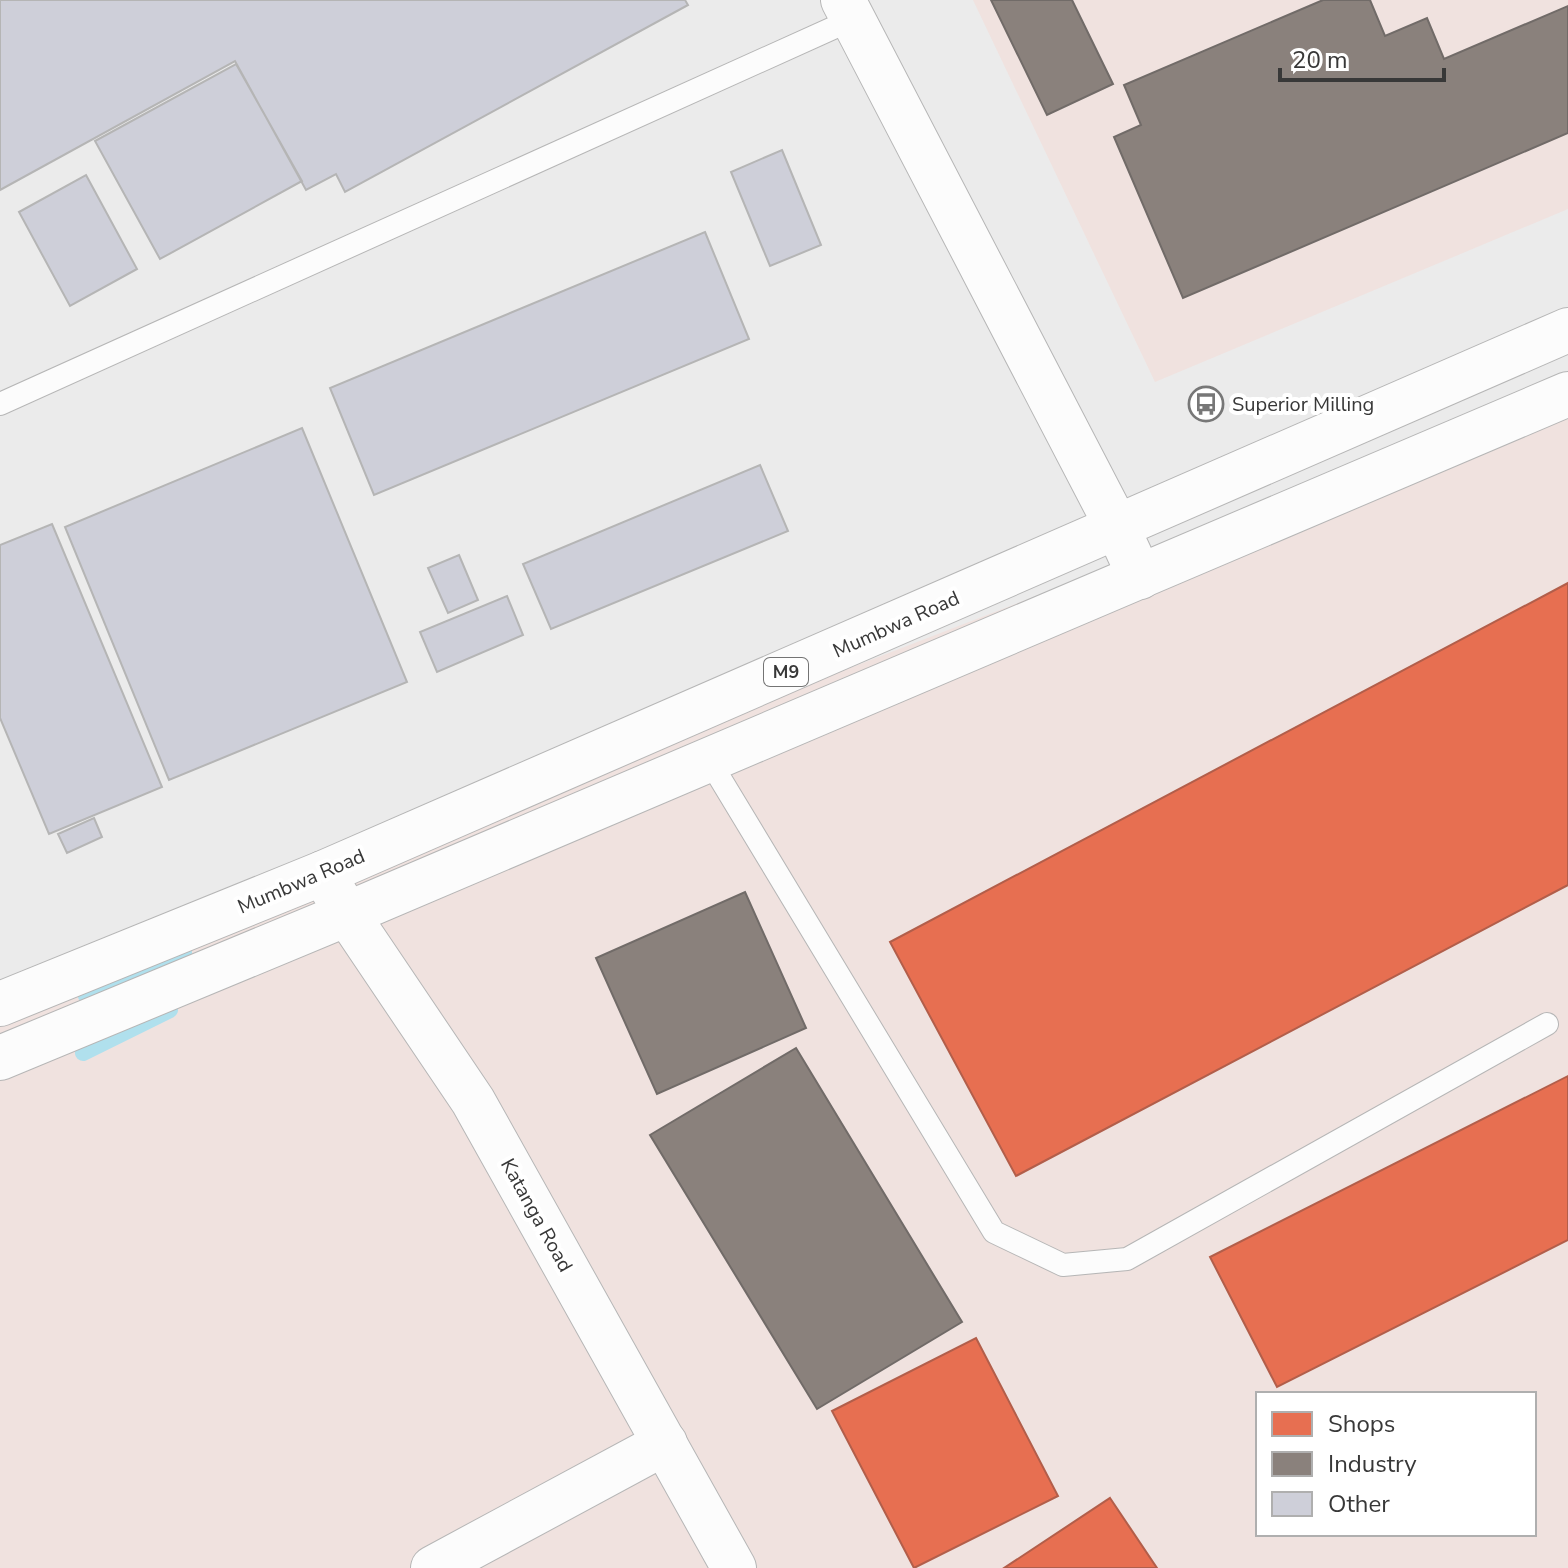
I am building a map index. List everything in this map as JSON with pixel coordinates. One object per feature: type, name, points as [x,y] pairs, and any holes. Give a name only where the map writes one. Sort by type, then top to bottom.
[{"type":"main road","points":[[848,10],[1116,525],[1140,577]]},
{"type":"main road","name":"Mumbwa Road","points":[[0,1004],[323,873],[1568,330]]},
{"type":"main road","name":"M9","points":[[0,1058],[347,914],[1568,394]]},
{"type":"main road","name":"Katanga Road","points":[[323,873],[347,914],[473,1101],[734,1568]]},
{"type":"main road","points":[[433,1568],[665,1443]]},
{"type":"lane","points":[[0,404],[848,10]]},
{"type":"lane","points":[[709,760],[994,1232],[1063,1265],[1127,1259],[1547,1024]]},
{"type":"shaded area","points":[[973,0],[1568,0],[1568,209],[1155,382]]},
{"type":"shaded area","points":[[1568,390],[1568,1568],[0,1568],[0,1013],[313,876]]},
{"type":"building: Shops","points":[[1568,583],[1568,885],[1016,1176],[890,942]]},
{"type":"building: Shops","points":[[1568,1076],[1568,1240],[1277,1387],[1210,1257]]},
{"type":"building: Shops","points":[[976,1338],[1058,1496],[914,1568],[832,1411]]},
{"type":"building: Shops","points":[[1110,1498],[1157,1568],[1004,1568]]},
{"type":"building: Industry","points":[[991,0],[1072,0],[1113,84],[1047,115]]},
{"type":"building: Industry","points":[[1323,0],[1370,0],[1385,36],[1427,18],[1444,59],[1568,6],[1568,133],[1183,298],[1114,137],[1141,125],[1124,85]]},
{"type":"building: Industry","points":[[745,892],[806,1028],[657,1094],[596,958]]},
{"type":"building: Industry","points":[[796,1048],[962,1322],[817,1409],[650,1135]]},
{"type":"building: Other","points":[[0,0],[685,0],[688,5],[345,192],[336,174],[306,190],[235,61],[0,190]]},
{"type":"building: Other","points":[[236,64],[302,181],[160,259],[95,141]]},
{"type":"building: Other","points":[[782,150],[821,245],[770,266],[731,172]]},
{"type":"building: Other","points":[[86,175],[137,269],[70,306],[19,212]]},
{"type":"building: Other","points":[[705,232],[749,339],[374,495],[330,388]]},
{"type":"building: Other","points":[[302,428],[407,682],[169,780],[65,527]]},
{"type":"building: Other","points":[[760,465],[788,531],[551,629],[523,564]]},
{"type":"building: Other","points":[[52,524],[162,787],[49,834],[0,718],[0,545]]},
{"type":"building: Other","points":[[459,555],[478,600],[448,613],[428,568]]},
{"type":"building: Other","points":[[507,596],[523,635],[437,672],[420,632]]},
{"type":"building: Other","points":[[94,818],[102,837],[67,853],[58,834]]},
{"type":"waterway","points":[[86,996],[184,952]]},
{"type":"waterway","points":[[83,1053],[170,1010]]},
{"type":"place","name":"Superior Milling","points":[[1206,404]]}]
